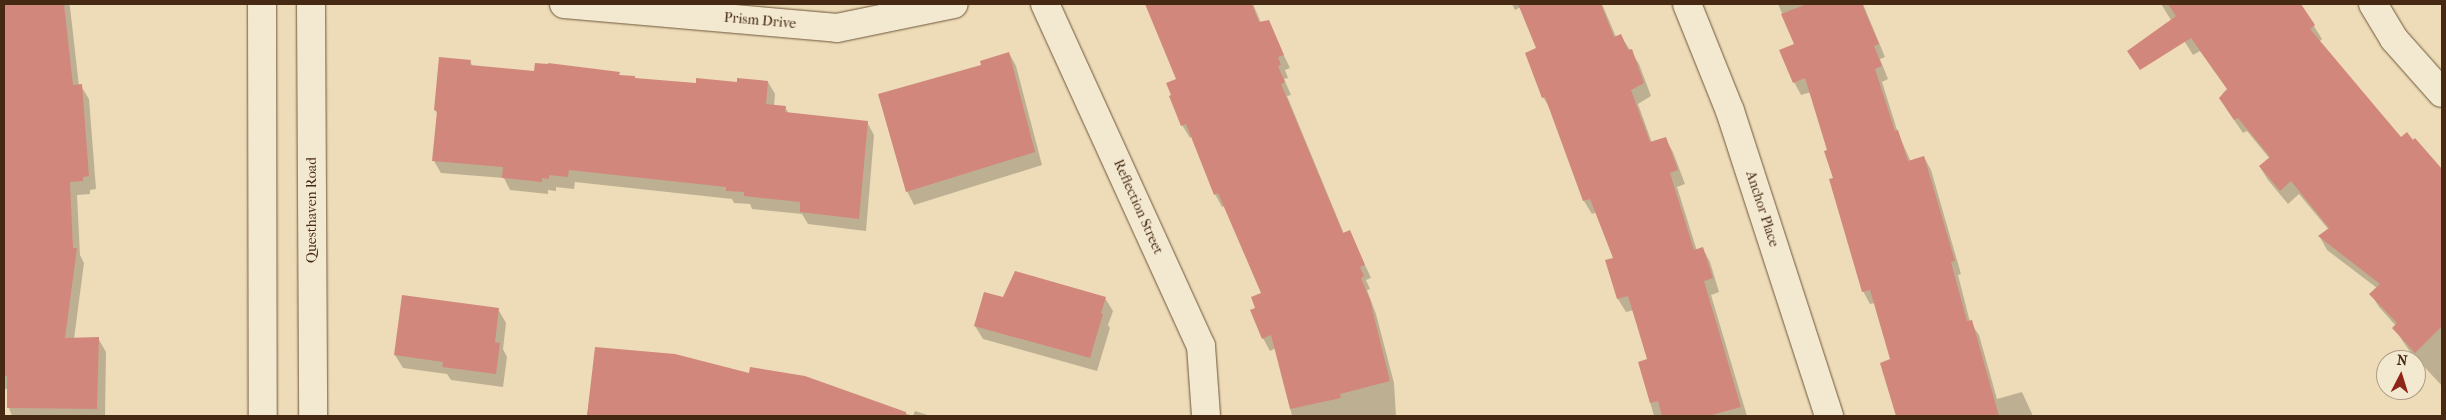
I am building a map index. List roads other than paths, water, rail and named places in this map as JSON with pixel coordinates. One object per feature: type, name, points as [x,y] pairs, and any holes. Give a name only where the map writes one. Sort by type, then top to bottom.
[{"type":"street","points":[[262,4],[263,416]]},
{"type":"street","name":"Questhaven Road","points":[[311,4],[313,416]]},
{"type":"street","name":"Prism Drive","points":[[564,4],[837,28],[954,4]]},
{"type":"street","name":"Reflection Street","points":[[1045,4],[1201,346],[1206,416]]},
{"type":"street","name":"Anchor Place","points":[[1687,4],[1730,111],[1829,416]]},
{"type":"street","points":[[2372,4],[2394,39],[2442,93]]}]
